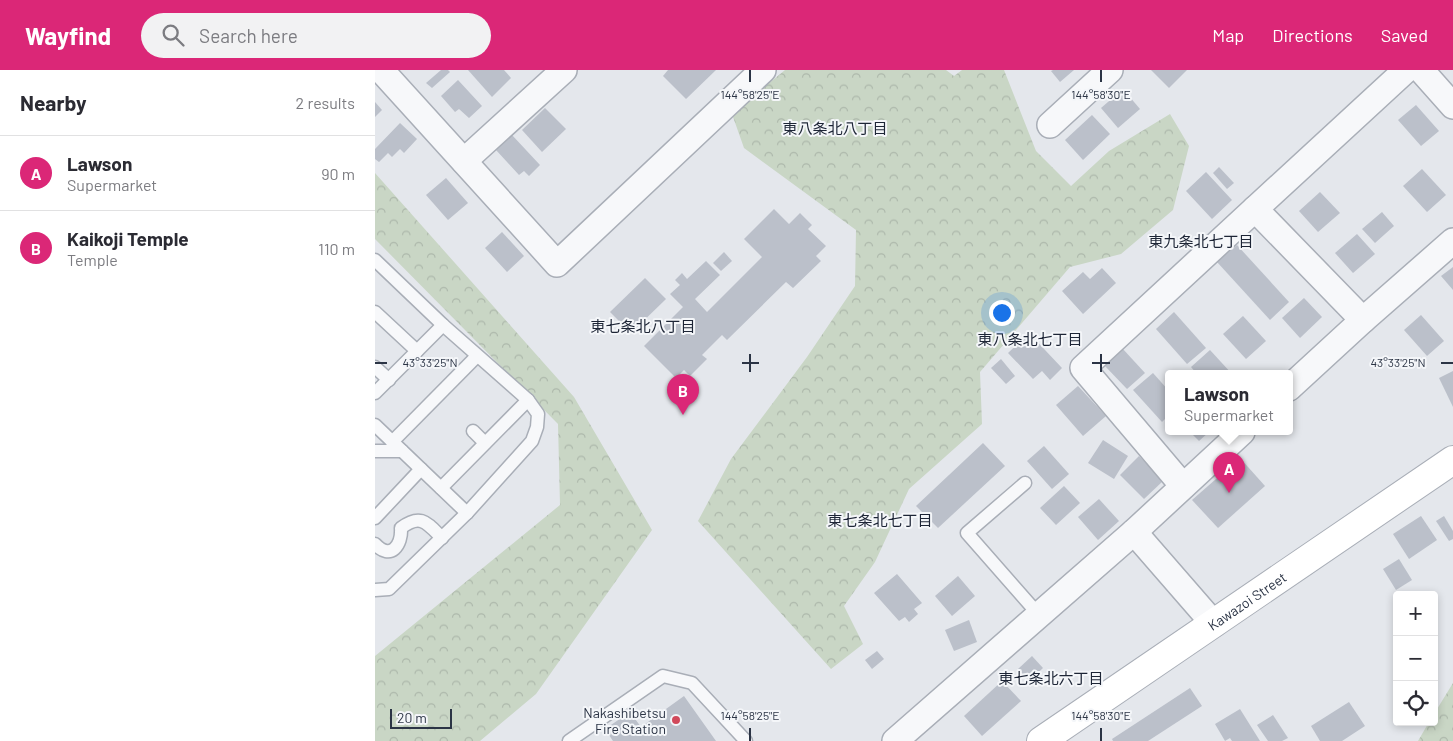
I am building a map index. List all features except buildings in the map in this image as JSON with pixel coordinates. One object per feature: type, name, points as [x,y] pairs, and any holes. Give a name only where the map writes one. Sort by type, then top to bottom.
[{"type":"street","points":[[381,70],[557,264],[763,70]]},
{"type":"street","points":[[464,161],[564,70]]},
{"type":"street","points":[[1050,124],[1110,70]]},
{"type":"street","points":[[1183,486],[1083,368],[1406,70]]},
{"type":"street","points":[[1421,70],[1453,106]]},
{"type":"street","points":[[1255,208],[1363,320]]},
{"type":"street","points":[[1293,384],[1453,241]]},
{"type":"street","points":[[895,741],[1134,532],[1239,435]]},
{"type":"street","name":"Kawazoi Street","points":[[1041,741],[1453,460]]},
{"type":"street","points":[[1134,532],[1214,624]]},
{"type":"lane","points":[[375,260],[443,325],[528,400],[538,414],[537,427],[532,441],[467,513],[389,589],[375,590]]},
{"type":"lane","points":[[375,312],[417,351]]},
{"type":"lane","points":[[375,393],[443,325]]},
{"type":"lane","points":[[392,442],[477,356]]},
{"type":"lane","points":[[375,367],[389,380]]},
{"type":"lane","points":[[441,488],[528,400]]},
{"type":"lane","points":[[375,425],[467,513]]},
{"type":"lane","points":[[473,431],[485,443]]},
{"type":"lane","points":[[375,452],[402,452]]},
{"type":"lane","points":[[375,518],[421,469]]},
{"type":"lane","points":[[1025,483],[967,533],[1039,615]]},
{"type":"lane","points":[[375,544],[380,550],[389,551],[397,547],[402,538],[401,528],[410,521],[421,520],[428,524],[442,538]]},
{"type":"lane","points":[[569,741],[663,676],[692,683],[746,741]]},
{"type":"green space","points":[[785,70],[946,70],[954,76],[962,70],[1004,70],[1036,151],[1071,186],[1109,151],[1170,114],[1189,146],[1173,210],[1121,254],[1070,267],[980,372],[982,424],[909,489],[875,562],[844,606],[863,644],[831,669],[698,521],[731,459],[807,357],[855,286],[856,230],[744,148],[732,114]]},
{"type":"green space","points":[[375,173],[574,397],[652,530],[536,694],[480,741],[375,741],[375,656],[560,505],[558,424],[375,239]]},
{"type":"green space","points":[[1453,683],[1453,741],[1418,741],[1427,726],[1438,726],[1438,707]]},
{"type":"place","name":"Kaikoji Temple","points":[[683,415]]},
{"type":"place","name":"Lawson","points":[[1229,493]]},
{"type":"place","name":"Nakashibetsu Fire Station","points":[[676,720]]},
{"type":"district","name":"東八条北八丁目","points":[[835,128]]},
{"type":"district","name":"東九条北七丁目","points":[[1201,241]]},
{"type":"district","name":"東七条北八丁目","points":[[643,326]]},
{"type":"district","name":"東八条北七丁目","points":[[1030,339]]},
{"type":"district","name":"東七条北七丁目","points":[[880,520]]},
{"type":"district","name":"東七条北六丁目","points":[[1051,678]]}]
